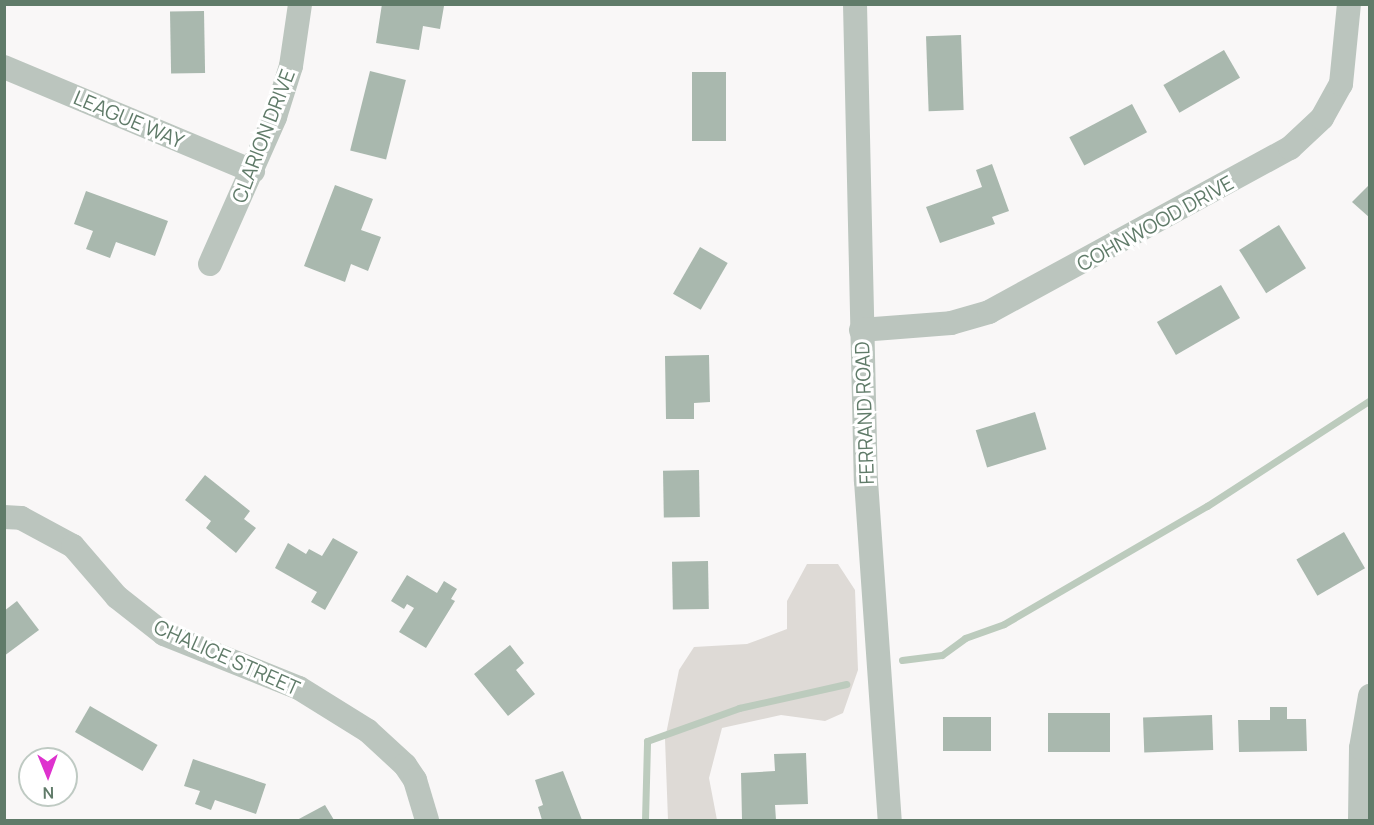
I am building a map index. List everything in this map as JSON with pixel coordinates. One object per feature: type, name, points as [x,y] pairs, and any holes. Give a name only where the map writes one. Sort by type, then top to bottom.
[{"type":"street","name":"CLARION DRIVE","points":[[210,264],[253,171],[291,66],[300,4]]},
{"type":"street","name":"FERRAND ROAD","points":[[855,4],[866,481],[890,820]]},
{"type":"street","name":"COHNWOOD DRIVE","points":[[861,330],[951,323],[989,312],[1290,148],[1322,118],[1341,84],[1349,4]]},
{"type":"street","name":"LEAGUE WAY","points":[[4,67],[253,171]]},
{"type":"street","name":"CHALICE STREET","points":[[4,517],[21,518],[73,546],[117,597],[164,634],[299,688],[368,731],[405,765],[415,780],[427,820]]},
{"type":"street","points":[[1360,820],[1361,748],[1370,696]]},
{"type":"shaded area","points":[[807,564],[838,564],[855,590],[858,670],[843,713],[825,721],[781,715],[722,728],[709,778],[717,820],[668,820],[665,739],[679,670],[694,647],[747,644],[787,629],[787,601]]},
{"type":"building","points":[[382,4],[444,6],[440,29],[423,26],[419,50],[376,43]]},
{"type":"building","points":[[204,11],[205,73],[171,74],[170,12]]},
{"type":"building","points":[[961,35],[964,110],[929,111],[926,36]]},
{"type":"building","points":[[1224,50],[1240,78],[1179,113],[1163,85]]},
{"type":"building","points":[[370,71],[406,80],[386,160],[350,151]]},
{"type":"building","points":[[692,72],[726,72],[726,141],[692,141]]},
{"type":"building","points":[[1132,104],[1147,132],[1084,166],[1069,137]]},
{"type":"building","points":[[992,164],[1009,211],[992,217],[995,224],[940,243],[926,207],[982,187],[976,170]]},
{"type":"building","points":[[1370,184],[1370,218],[1352,202]]},
{"type":"building","points":[[335,185],[373,199],[361,230],[381,237],[368,271],[351,264],[345,282],[304,266]]},
{"type":"building","points":[[86,191],[168,221],[155,256],[116,242],[110,258],[86,249],[93,231],[74,224]]},
{"type":"building","points":[[1279,225],[1306,268],[1266,293],[1239,250]]},
{"type":"building","points":[[700,247],[728,263],[701,310],[673,294]]},
{"type":"building","points":[[1221,285],[1240,318],[1176,355],[1157,322]]},
{"type":"building","points":[[709,355],[710,402],[694,403],[694,419],[666,419],[665,356]]},
{"type":"building","points":[[1035,412],[1046,449],[987,467],[976,430]]},
{"type":"building","points":[[699,470],[700,517],[664,518],[663,471]]},
{"type":"building","points":[[205,475],[250,511],[244,519],[256,528],[236,553],[206,528],[211,521],[185,500]]},
{"type":"building","points":[[1344,532],[1365,568],[1317,596],[1296,560]]},
{"type":"building","points":[[333,538],[358,552],[325,610],[311,602],[317,592],[275,568],[288,543],[306,554],[309,549],[322,556]]},
{"type":"building","points":[[708,561],[709,609],[673,610],[672,562]]},
{"type":"building","points":[[407,575],[437,593],[444,581],[457,589],[451,599],[455,601],[426,648],[399,632],[414,608],[407,604],[404,609],[391,601]]},
{"type":"building","points":[[17,601],[39,630],[4,656],[4,611]]},
{"type":"building","points":[[510,645],[524,663],[516,670],[535,694],[508,716],[474,674]]},
{"type":"building","points":[[90,706],[158,745],[143,771],[75,732]]},
{"type":"building","points":[[1270,707],[1287,707],[1287,719],[1306,719],[1307,751],[1239,752],[1238,720],[1270,720]]},
{"type":"building","points":[[1048,713],[1110,713],[1110,752],[1048,752]]},
{"type":"building","points":[[1212,715],[1213,750],[1144,752],[1143,717]]},
{"type":"building","points":[[943,717],[991,717],[991,751],[943,751]]},
{"type":"building","points":[[806,753],[808,804],[775,805],[776,820],[742,820],[741,773],[775,771],[774,754]]},
{"type":"building","points":[[193,759],[266,784],[256,814],[215,800],[211,810],[195,804],[200,791],[184,786]]},
{"type":"building","points":[[563,771],[582,820],[542,820],[538,807],[543,805],[535,780]]},
{"type":"building","points":[[325,805],[334,820],[297,820]]},
{"type":"waterway","points":[[902,660],[942,655],[965,638],[1004,624],[1207,506],[1370,400]]},
{"type":"waterway","points":[[645,820],[647,741],[739,708],[846,684]]}]
